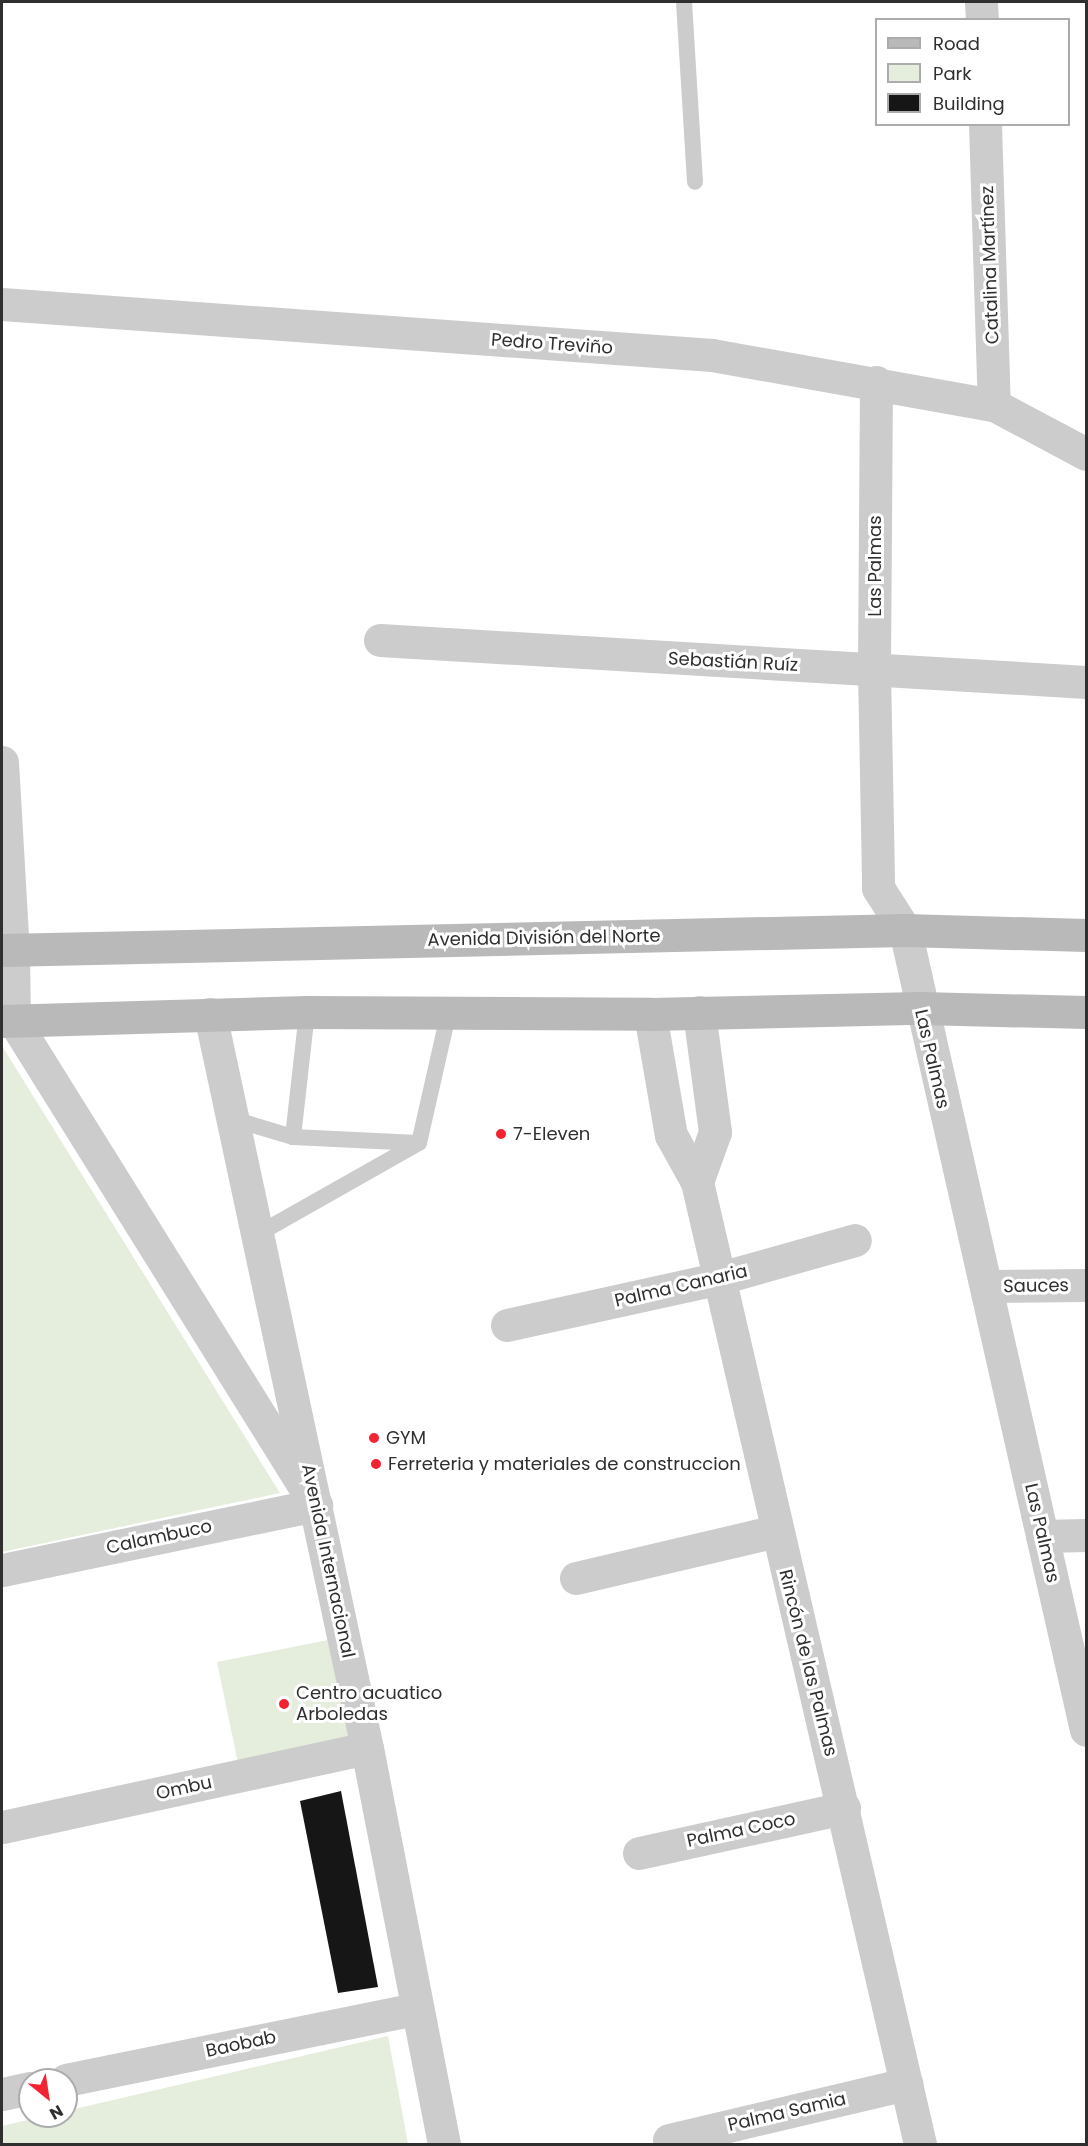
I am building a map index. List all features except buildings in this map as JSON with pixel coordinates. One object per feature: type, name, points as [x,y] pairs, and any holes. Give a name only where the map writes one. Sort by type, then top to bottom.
[{"type":"main road","name":"Avenida División del Norte","points":[[7,950],[904,930],[1086,935]]},
{"type":"main road","points":[[8,1021],[306,1011],[650,1014],[920,1008],[1086,1012]]},
{"type":"street","points":[[981,2],[982,18]]},
{"type":"street","name":"Catalina Martínez","points":[[985,126],[994,405]]},
{"type":"street","name":"Pedro Treviño","points":[[2,304],[712,355],[876,382],[994,405],[1086,454]]},
{"type":"street","name":"Las Palmas","points":[[876,382],[874,670],[878,888],[904,930],[1086,1730]]},
{"type":"street","name":"Sebastián Ruíz","points":[[380,640],[1086,682]]},
{"type":"street","points":[[2,762],[8,1021],[316,1505]]},
{"type":"street","points":[[697,1182],[715,1132],[699,1012]]},
{"type":"street","name":"Avenida Internacional","points":[[210,1014],[367,1748],[444,2145]]},
{"type":"street","name":"Rincón de las Palmas","points":[[650,1014],[671,1135],[697,1182],[776,1531],[844,1808],[920,2145]]},
{"type":"street","name":"Palma Canaria","points":[[507,1325],[720,1278],[855,1240]]},
{"type":"street","name":"Sauces","points":[[986,1286],[1086,1285]]},
{"type":"street","name":"Calambuco","points":[[2,1570],[316,1505]]},
{"type":"street","points":[[576,1578],[776,1531]]},
{"type":"street","points":[[1042,1536],[1086,1535]]},
{"type":"street","name":"Ombu","points":[[2,1827],[367,1748]]},
{"type":"street","name":"Palma Coco","points":[[639,1853],[844,1808]]},
{"type":"street","name":"Baobab","points":[[78,2078],[416,2009]]},
{"type":"street","name":"Palma Samia","points":[[669,2140],[906,2084]]},
{"type":"street","points":[[2,2094],[18,2091]]},
{"type":"lane","points":[[684,2],[695,182]]},
{"type":"lane","points":[[293,1137],[306,1011]]},
{"type":"lane","points":[[258,1234],[419,1143],[449,1011]]},
{"type":"lane","points":[[233,1119],[293,1137],[419,1143]]},
{"type":"green space","points":[[2,1046],[280,1493],[2,1552]]},
{"type":"green space","name":"Centro acuatico Arboledas","points":[[328,1640],[350,1746],[239,1768],[217,1662]]},
{"type":"green space","points":[[388,2036],[408,2144],[2,2144],[2,2126],[18,2122],[18,2128],[78,2128],[78,2108]]},
{"type":"place","name":"7-Eleven","points":[[501,1134]]},
{"type":"place","name":"GYM","points":[[374,1438]]},
{"type":"place","name":"Ferreteria y materiales de construccion","points":[[376,1464]]},
{"type":"place","name":"Centro acuatico Arboledas","points":[[284,1704]]}]
